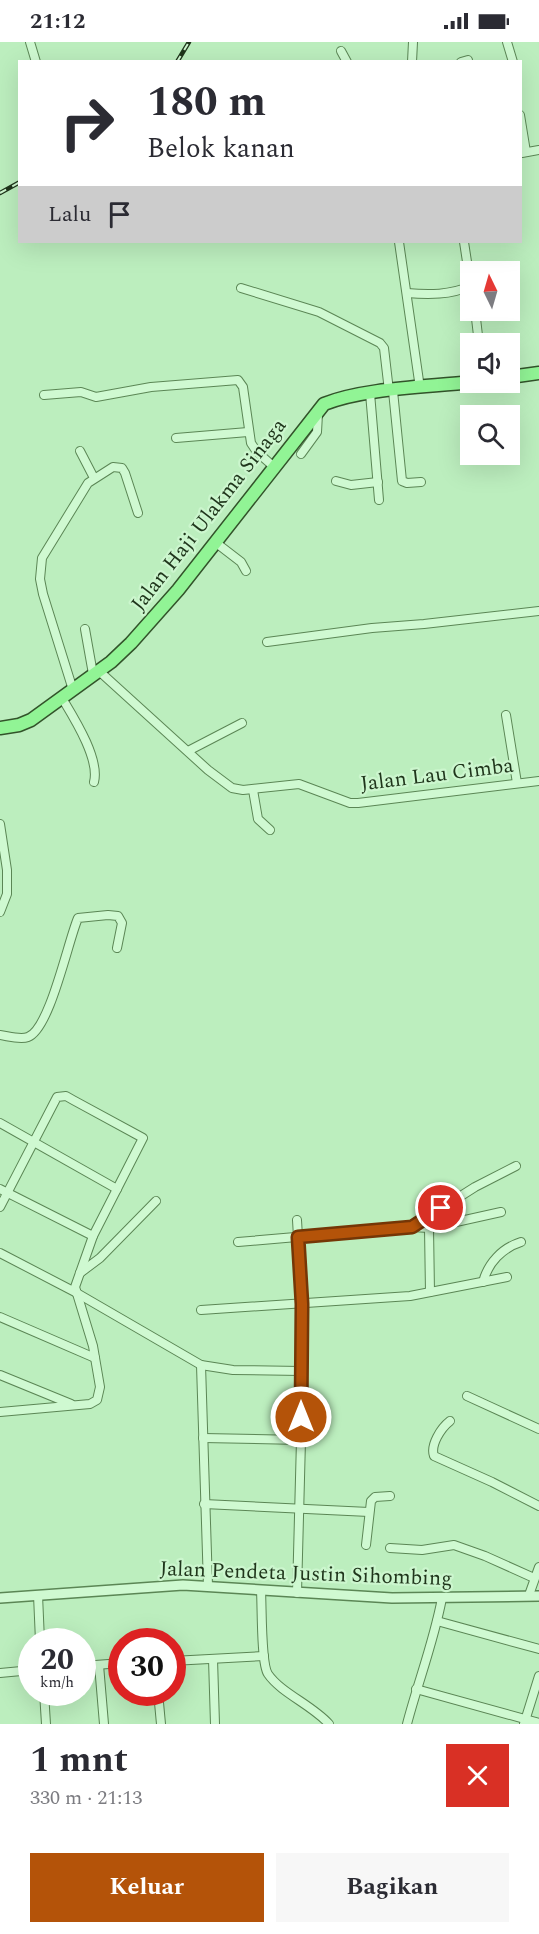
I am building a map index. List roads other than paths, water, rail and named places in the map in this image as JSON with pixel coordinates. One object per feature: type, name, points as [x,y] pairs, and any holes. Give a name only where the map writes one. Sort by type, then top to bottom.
[{"type":"main road","points":[[520,376],[539,373]]},
{"type":"main road","name":"Jalan Haji Ulakma Sinaga","points":[[0,728],[19,725],[31,720],[96,673],[131,644],[178,590],[273,466],[324,404],[370,393],[460,383]]},
{"type":"street","points":[[30,42],[35,60]]},
{"type":"street","points":[[412,60],[413,42]]},
{"type":"street","points":[[507,42],[512,60]]},
{"type":"street","points":[[341,51],[346,60]]},
{"type":"street","points":[[523,153],[539,150]]},
{"type":"street","points":[[399,243],[420,388]]},
{"type":"street","points":[[464,243],[467,261]]},
{"type":"street","points":[[241,288],[319,312],[384,348],[402,481],[421,482]]},
{"type":"street","points":[[407,293],[460,291]]},
{"type":"street","points":[[44,395],[81,392],[96,397],[151,387],[238,380],[243,387],[248,432],[253,447],[273,466]]},
{"type":"street","points":[[370,393],[379,500]]},
{"type":"street","points":[[301,454],[317,432],[318,410]]},
{"type":"street","points":[[176,438],[248,432]]},
{"type":"street","points":[[80,451],[94,478]]},
{"type":"street","points":[[73,690],[43,594],[40,579],[42,558],[88,483],[112,467],[122,468],[125,473],[138,513]]},
{"type":"street","points":[[336,481],[351,485],[378,482]]},
{"type":"street","points":[[215,542],[241,562],[246,570]]},
{"type":"street","points":[[267,642],[372,627],[424,624],[539,611]]},
{"type":"street","points":[[85,629],[96,673]]},
{"type":"street","name":"Jalan Lau Cimba","points":[[96,673],[232,788],[253,790],[299,784],[350,803],[358,803],[539,781]]},
{"type":"street","points":[[62,698],[84,737],[96,771],[94,782]]},
{"type":"street","points":[[506,715],[518,783]]},
{"type":"street","points":[[188,751],[242,723]]},
{"type":"street","points":[[253,790],[258,819],[270,830]]},
{"type":"street","points":[[0,824],[7,894],[0,911]]},
{"type":"street","points":[[0,1035],[24,1038],[31,1036],[43,1022],[76,921],[81,916],[118,916],[122,923],[117,948]]},
{"type":"street","points":[[0,1207],[4,1191],[57,1097],[66,1096],[143,1138],[93,1236],[75,1292],[89,1331],[100,1387],[99,1396],[95,1402],[90,1404],[0,1412]]},
{"type":"street","points":[[0,1123],[117,1189]]},
{"type":"street","points":[[412,1227],[475,1187],[516,1166]]},
{"type":"street","points":[[4,1191],[93,1236]]},
{"type":"street","points":[[79,1274],[100,1258],[156,1201]]},
{"type":"street","points":[[238,1242],[412,1227],[429,1228],[501,1212]]},
{"type":"street","points":[[297,1220],[302,1304],[297,1593]]},
{"type":"street","points":[[429,1228],[430,1292]]},
{"type":"street","points":[[483,1282],[485,1273],[502,1251],[508,1246],[521,1242]]},
{"type":"street","points":[[0,1253],[75,1292],[201,1365],[233,1370],[301,1371]]},
{"type":"street","points":[[201,1310],[410,1296],[507,1277]]},
{"type":"street","points":[[0,1317],[95,1358]]},
{"type":"street","points":[[201,1365],[208,1586]]},
{"type":"street","points":[[0,1375],[72,1405]]},
{"type":"street","points":[[467,1396],[539,1429]]},
{"type":"street","points":[[450,1420],[439,1434],[432,1450],[434,1456],[539,1506]]},
{"type":"street","points":[[203,1438],[301,1440]]},
{"type":"street","points":[[366,1545],[369,1512],[373,1499],[390,1496]]},
{"type":"street","points":[[204,1504],[369,1512]]},
{"type":"street","points":[[390,1548],[422,1550],[454,1545],[534,1578]]},
{"type":"street","points":[[534,1595],[534,1578],[539,1567]]},
{"type":"street","name":"Jalan Pendeta Justin Sihombing","points":[[0,1598],[183,1585],[392,1598],[534,1595]]},
{"type":"street","points":[[261,1591],[266,1670],[270,1677],[291,1695],[321,1715],[328,1724]]},
{"type":"street","points":[[38,1595],[39,1628]]},
{"type":"street","points":[[407,1724],[442,1598]]},
{"type":"street","points":[[437,1622],[539,1649]]},
{"type":"street","points":[[186,1660],[264,1656]]},
{"type":"street","points":[[213,1659],[215,1724]]},
{"type":"street","points":[[96,1665],[108,1665]]},
{"type":"street","points":[[99,1665],[104,1724]]},
{"type":"street","points":[[0,1672],[18,1671]]},
{"type":"street","points":[[525,1721],[539,1676]]},
{"type":"street","points":[[416,1689],[525,1721],[539,1723]]},
{"type":"street","points":[[45,1706],[46,1724]]},
{"type":"street","points":[[159,1706],[161,1724]]},
{"type":"railway","points":[[178,60],[189,42]]},
{"type":"railway","points":[[0,193],[18,183]]}]
